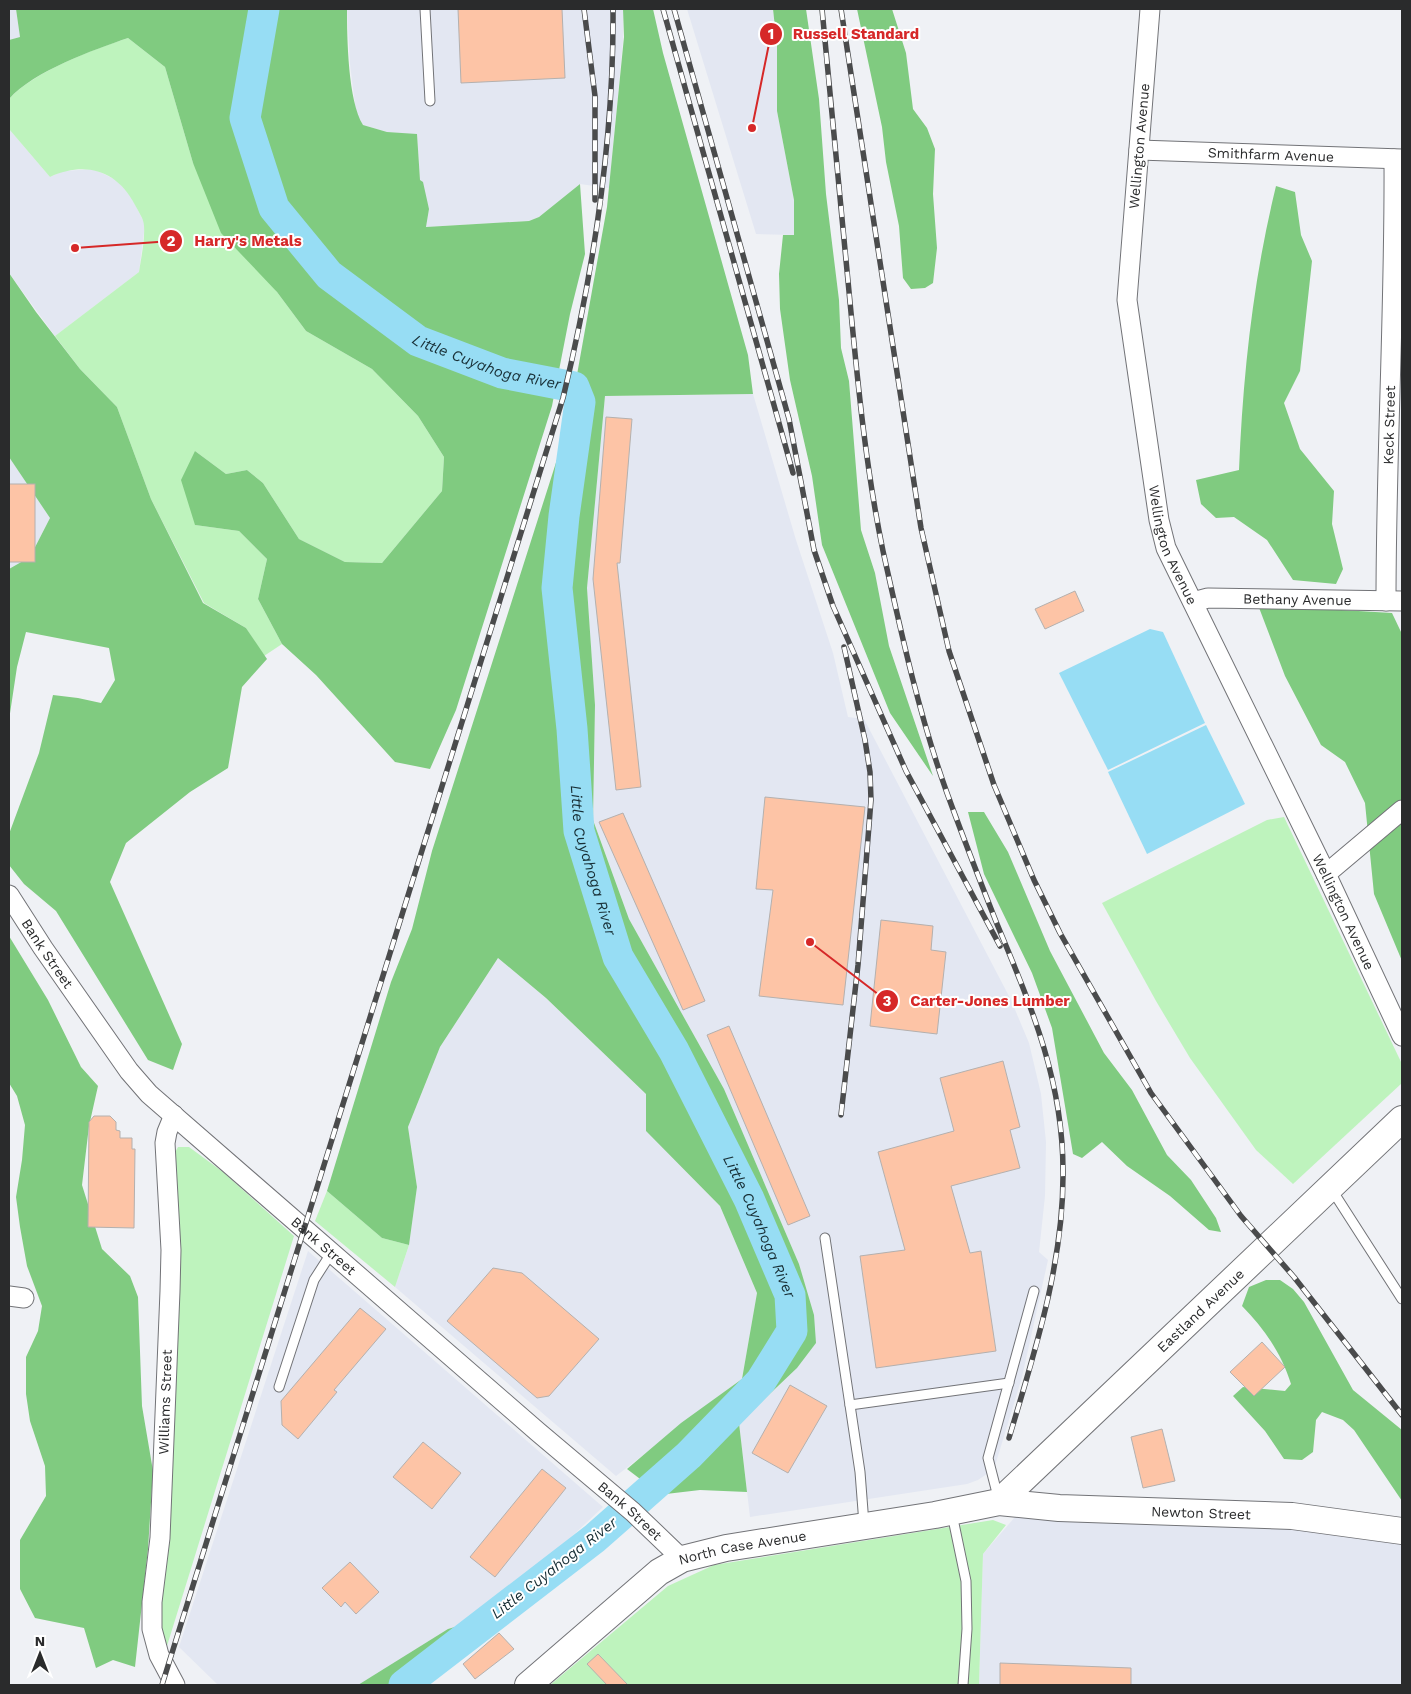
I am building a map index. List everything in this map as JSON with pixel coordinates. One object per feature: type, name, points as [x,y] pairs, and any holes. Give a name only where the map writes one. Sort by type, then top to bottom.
[{"type":"street","name":"Wellington Avenue","points":[[1150,9],[1127,300],[1159,520],[1166,548],[1326,874],[1402,1036]]},
{"type":"street","name":"Smithfarm Avenue","points":[[1139,150],[1398,159]]},
{"type":"street","name":"Keck Street","points":[[1394,601],[1395,221],[1398,159]]},
{"type":"street","name":"Bethany Avenue","points":[[1193,602],[1208,598],[1394,601]]},
{"type":"street","points":[[1326,874],[1402,810]]},
{"type":"street","name":"Bank Street","points":[[9,896],[129,1071],[149,1094],[647,1525],[682,1559]]},
{"type":"street","name":"Williams Street","points":[[174,1116],[167,1132],[165,1143],[171,1250],[170,1291],[160,1538],[152,1602],[154,1642],[163,1666],[175,1685]]},
{"type":"street","name":"Eastland Avenue","points":[[999,1502],[1402,1119]]},
{"type":"street","name":"North Case Avenue","points":[[528,1685],[659,1572],[682,1559],[726,1548],[952,1512],[999,1502]]},
{"type":"street","name":"Newton Street","points":[[999,1502],[1059,1508],[1292,1516],[1402,1531]]},
{"type":"lane","points":[[425,9],[430,101]]},
{"type":"lane","points":[[1330,1188],[1402,1300]]},
{"type":"lane","points":[[825,1238],[860,1472],[864,1526]]},
{"type":"lane","points":[[278,1387],[314,1280],[332,1252]]},
{"type":"lane","points":[[999,1502],[988,1458],[1034,1291]]},
{"type":"lane","points":[[850,1405],[1009,1383]]},
{"type":"lane","points":[[952,1512],[966,1581],[967,1629],[963,1685]]},
{"type":"shaded area","points":[[9,9],[16,9],[20,37],[9,40]]},
{"type":"shaded area","points":[[347,9],[623,9],[623,41],[609,188],[580,184],[539,217],[529,221],[426,227],[429,209],[420,180],[417,135],[387,132],[363,125],[356,113],[350,64]]},
{"type":"shaded area","points":[[687,9],[773,9],[777,46],[777,111],[794,200],[794,235],[756,234]]},
{"type":"shaded area","points":[[9,129],[50,177],[63,171],[94,169],[116,180],[130,195],[145,224],[139,272],[55,336],[9,273]]},
{"type":"shaded area","points":[[753,394],[796,540],[833,653],[848,717],[864,719],[1011,1000],[1029,1043],[1041,1094],[1046,1142],[1045,1196],[1039,1252],[1048,1260],[1022,1377],[994,1469],[978,1480],[967,1484],[750,1517],[739,1423],[795,1370],[816,1343],[799,1264],[724,1089],[629,919],[593,820],[595,705],[587,588],[605,396]]},
{"type":"shaded area","points":[[9,457],[50,518],[30,557],[9,569]]},
{"type":"shaded area","points":[[498,958],[546,998],[646,1094],[646,1131],[720,1206],[757,1293],[742,1379],[616,1476],[395,1287],[409,1245],[417,1187],[408,1127],[440,1047]]},
{"type":"shaded area","points":[[308,1251],[603,1507],[513,1592],[391,1685],[218,1685],[179,1647]]},
{"type":"shaded area","points":[[1015,1517],[1220,1522],[1371,1534],[1402,1542],[1402,1685],[979,1685],[983,1554]]},
{"type":"green space","points":[[16,9],[347,9],[349,69],[358,114],[363,125],[387,132],[417,134],[420,180],[423,182],[429,209],[426,227],[529,221],[539,217],[580,184],[585,254],[570,314],[552,406],[456,710],[430,769],[395,762],[316,675],[282,644],[258,599],[267,559],[239,531],[195,525],[181,480],[195,451],[226,474],[247,470],[263,483],[299,539],[345,562],[382,563],[442,491],[444,457],[418,416],[372,369],[306,331],[277,292],[221,233],[193,163],[165,67],[128,38],[65,62],[33,79],[9,99],[9,40],[20,37]]},
{"type":"green space","points":[[623,9],[653,9],[663,53],[748,355],[753,394],[605,396],[587,588],[595,705],[593,820],[629,919],[724,1089],[799,1264],[814,1315],[816,1343],[797,1368],[739,1423],[747,1492],[700,1490],[666,1494],[648,1485],[627,1469],[681,1423],[742,1379],[757,1293],[720,1206],[646,1131],[646,1094],[546,998],[498,958],[440,1047],[408,1127],[417,1187],[409,1245],[382,1238],[327,1191],[391,982],[412,929],[432,851],[568,425],[607,207],[624,37]]},
{"type":"green space","points":[[773,9],[806,9],[819,99],[826,194],[839,300],[841,348],[849,381],[861,530],[875,573],[889,646],[933,776],[890,713],[822,545],[812,476],[790,380],[780,309],[779,274],[783,235],[794,235],[794,200],[777,111],[777,46]]},
{"type":"green space","points":[[857,9],[892,9],[906,53],[913,109],[927,128],[935,149],[933,194],[937,248],[933,283],[925,288],[911,289],[903,278],[899,226],[886,162],[882,127]]},
{"type":"green space","points":[[128,38],[165,67],[193,163],[277,292],[306,331],[372,369],[418,416],[444,457],[442,491],[382,563],[345,562],[299,539],[263,483],[247,470],[226,474],[195,451],[195,525],[239,531],[267,559],[258,599],[282,644],[264,656],[246,628],[204,603],[151,499],[117,407],[80,369],[55,336],[139,272],[144,232],[144,223],[141,215],[128,193],[119,184],[99,172],[76,170],[50,177],[9,129],[9,99],[20,89],[65,62]]},
{"type":"green space","points":[[1276,186],[1295,192],[1301,235],[1312,261],[1300,371],[1284,403],[1300,449],[1334,491],[1332,524],[1343,569],[1336,584],[1293,580],[1267,540],[1234,517],[1216,518],[1201,504],[1196,480],[1239,470],[1243,398],[1250,327],[1261,257]]},
{"type":"green space","points":[[9,273],[80,369],[117,407],[151,499],[203,603],[246,628],[267,659],[242,687],[228,768],[190,792],[126,843],[110,882],[182,1044],[173,1070],[148,1060],[56,911],[24,884],[9,865],[9,834],[39,753],[53,695],[101,703],[115,680],[109,648],[26,632],[17,667],[9,720],[9,569],[30,557],[50,518],[9,457]]},
{"type":"green space","points":[[1258,605],[1392,613],[1402,634],[1402,961],[1374,894],[1365,803],[1345,762],[1321,745],[1285,676]]},
{"type":"green space","points":[[968,812],[984,812],[1008,852],[1050,951],[1104,1053],[1132,1090],[1167,1155],[1191,1180],[1216,1218],[1221,1232],[1209,1230],[1170,1196],[1127,1166],[1102,1142],[1082,1158],[1073,1154],[1052,1028],[1032,973],[984,874]]},
{"type":"green space","points":[[1284,817],[1402,1064],[1402,1083],[1293,1184],[1256,1150],[1190,1058],[1102,903],[1267,820]]},
{"type":"green space","points":[[9,936],[48,1000],[81,1067],[98,1086],[89,1126],[82,1185],[102,1249],[130,1276],[138,1297],[142,1406],[153,1471],[148,1549],[135,1667],[113,1660],[96,1668],[84,1628],[35,1618],[20,1589],[20,1540],[46,1496],[45,1466],[30,1421],[26,1394],[26,1357],[38,1331],[42,1306],[27,1266],[16,1197],[25,1125],[17,1096],[9,1083]]},
{"type":"green space","points":[[178,1147],[189,1147],[223,1172],[294,1236],[167,1646],[162,1635],[162,1602],[173,1328],[173,1156]]},
{"type":"green space","points":[[327,1191],[382,1238],[409,1245],[395,1287],[315,1221]]},
{"type":"green space","points":[[1266,1280],[1280,1280],[1293,1289],[1304,1302],[1353,1390],[1402,1430],[1402,1501],[1354,1430],[1343,1420],[1322,1412],[1316,1420],[1313,1452],[1302,1460],[1284,1459],[1265,1431],[1233,1396],[1243,1387],[1285,1391],[1291,1384],[1283,1362],[1271,1342],[1258,1323],[1242,1306],[1249,1287]]},
{"type":"green space","points":[[993,1520],[1006,1525],[983,1554],[979,1685],[550,1685],[668,1586],[714,1565]]},
{"type":"green space","points":[[465,1624],[477,1625],[477,1634],[415,1685],[358,1685],[448,1629]]},
{"type":"water","points":[[1150,629],[1163,632],[1205,723],[1108,770],[1059,673]]},
{"type":"water","points":[[1206,725],[1245,804],[1147,854],[1108,772]]},
{"type":"building","points":[[458,9],[562,9],[565,78],[461,83]]},
{"type":"building","points":[[606,417],[632,419],[620,563],[617,563],[641,787],[616,790],[593,579]]},
{"type":"building","points":[[9,484],[35,484],[35,562],[9,562]]},
{"type":"building","points":[[1075,591],[1084,611],[1045,629],[1035,609]]},
{"type":"building","points":[[765,797],[865,807],[843,1005],[759,996],[773,890],[756,889]]},
{"type":"building","points":[[623,813],[705,1001],[683,1010],[599,822]]},
{"type":"building","points":[[881,920],[933,926],[931,950],[946,952],[937,1034],[870,1026]]},
{"type":"building","points":[[729,1026],[810,1216],[788,1225],[707,1035]]},
{"type":"building","points":[[1003,1061],[1020,1127],[1010,1130],[1020,1168],[951,1186],[970,1253],[981,1251],[996,1351],[876,1368],[860,1256],[905,1250],[878,1152],[954,1131],[940,1078]]},
{"type":"building","points":[[94,1116],[110,1116],[116,1122],[116,1130],[120,1131],[120,1138],[132,1138],[132,1149],[135,1149],[134,1228],[88,1227],[89,1122]]},
{"type":"building","points":[[493,1268],[522,1273],[599,1339],[549,1396],[537,1398],[447,1321]]},
{"type":"building","points":[[360,1308],[386,1329],[334,1390],[337,1392],[298,1439],[282,1425],[281,1401]]},
{"type":"building","points":[[1262,1342],[1285,1367],[1254,1396],[1230,1372]]},
{"type":"building","points":[[790,1385],[827,1406],[788,1473],[752,1453]]},
{"type":"building","points":[[1162,1429],[1175,1481],[1143,1488],[1131,1437]]},
{"type":"building","points":[[423,1442],[461,1473],[432,1509],[393,1477]]},
{"type":"building","points":[[542,1469],[566,1488],[495,1577],[470,1557]]},
{"type":"building","points":[[350,1562],[379,1592],[356,1614],[345,1602],[341,1607],[322,1588]]},
{"type":"building","points":[[499,1633],[514,1649],[475,1679],[463,1664]]},
{"type":"building","points":[[598,1654],[628,1685],[607,1685],[587,1664]]},
{"type":"building","points":[[1000,1663],[1131,1668],[1131,1685],[1000,1685]]},
{"type":"waterway","name":"Little Cuyahoga River","points":[[264,9],[245,118],[274,208],[329,275],[418,341],[502,373],[574,387],[580,402],[564,516],[557,588],[572,729],[579,831],[618,957],[674,1051],[749,1199],[790,1295],[792,1331],[761,1381],[689,1455],[595,1538],[404,1685]]},
{"type":"railway","points":[[584,9],[595,96],[595,200]]},
{"type":"railway","points":[[162,1685],[563,398],[584,302],[600,205],[610,107],[613,9]]},
{"type":"railway","points":[[663,9],[793,473]]},
{"type":"railway","points":[[674,9],[789,419],[814,550],[833,606],[906,771],[1000,946]]},
{"type":"railway","points":[[822,9],[859,396],[867,458],[883,551],[911,673],[937,764],[1033,1014],[1051,1074],[1062,1138],[1062,1205],[1053,1273],[1038,1339],[1009,1438]]},
{"type":"railway","points":[[841,9],[921,528],[949,651],[994,785],[1034,880],[1060,933],[1151,1093],[1241,1216],[1294,1277],[1402,1415]]},
{"type":"railway","points":[[841,1115],[858,965],[871,800],[870,772],[865,740],[844,647]]},
{"type":"place","name":"Russell Standard","points":[[752,128]]},
{"type":"place","name":"Harry's Metals","points":[[75,248]]},
{"type":"place","name":"Carter-Jones Lumber","points":[[810,942]]}]
